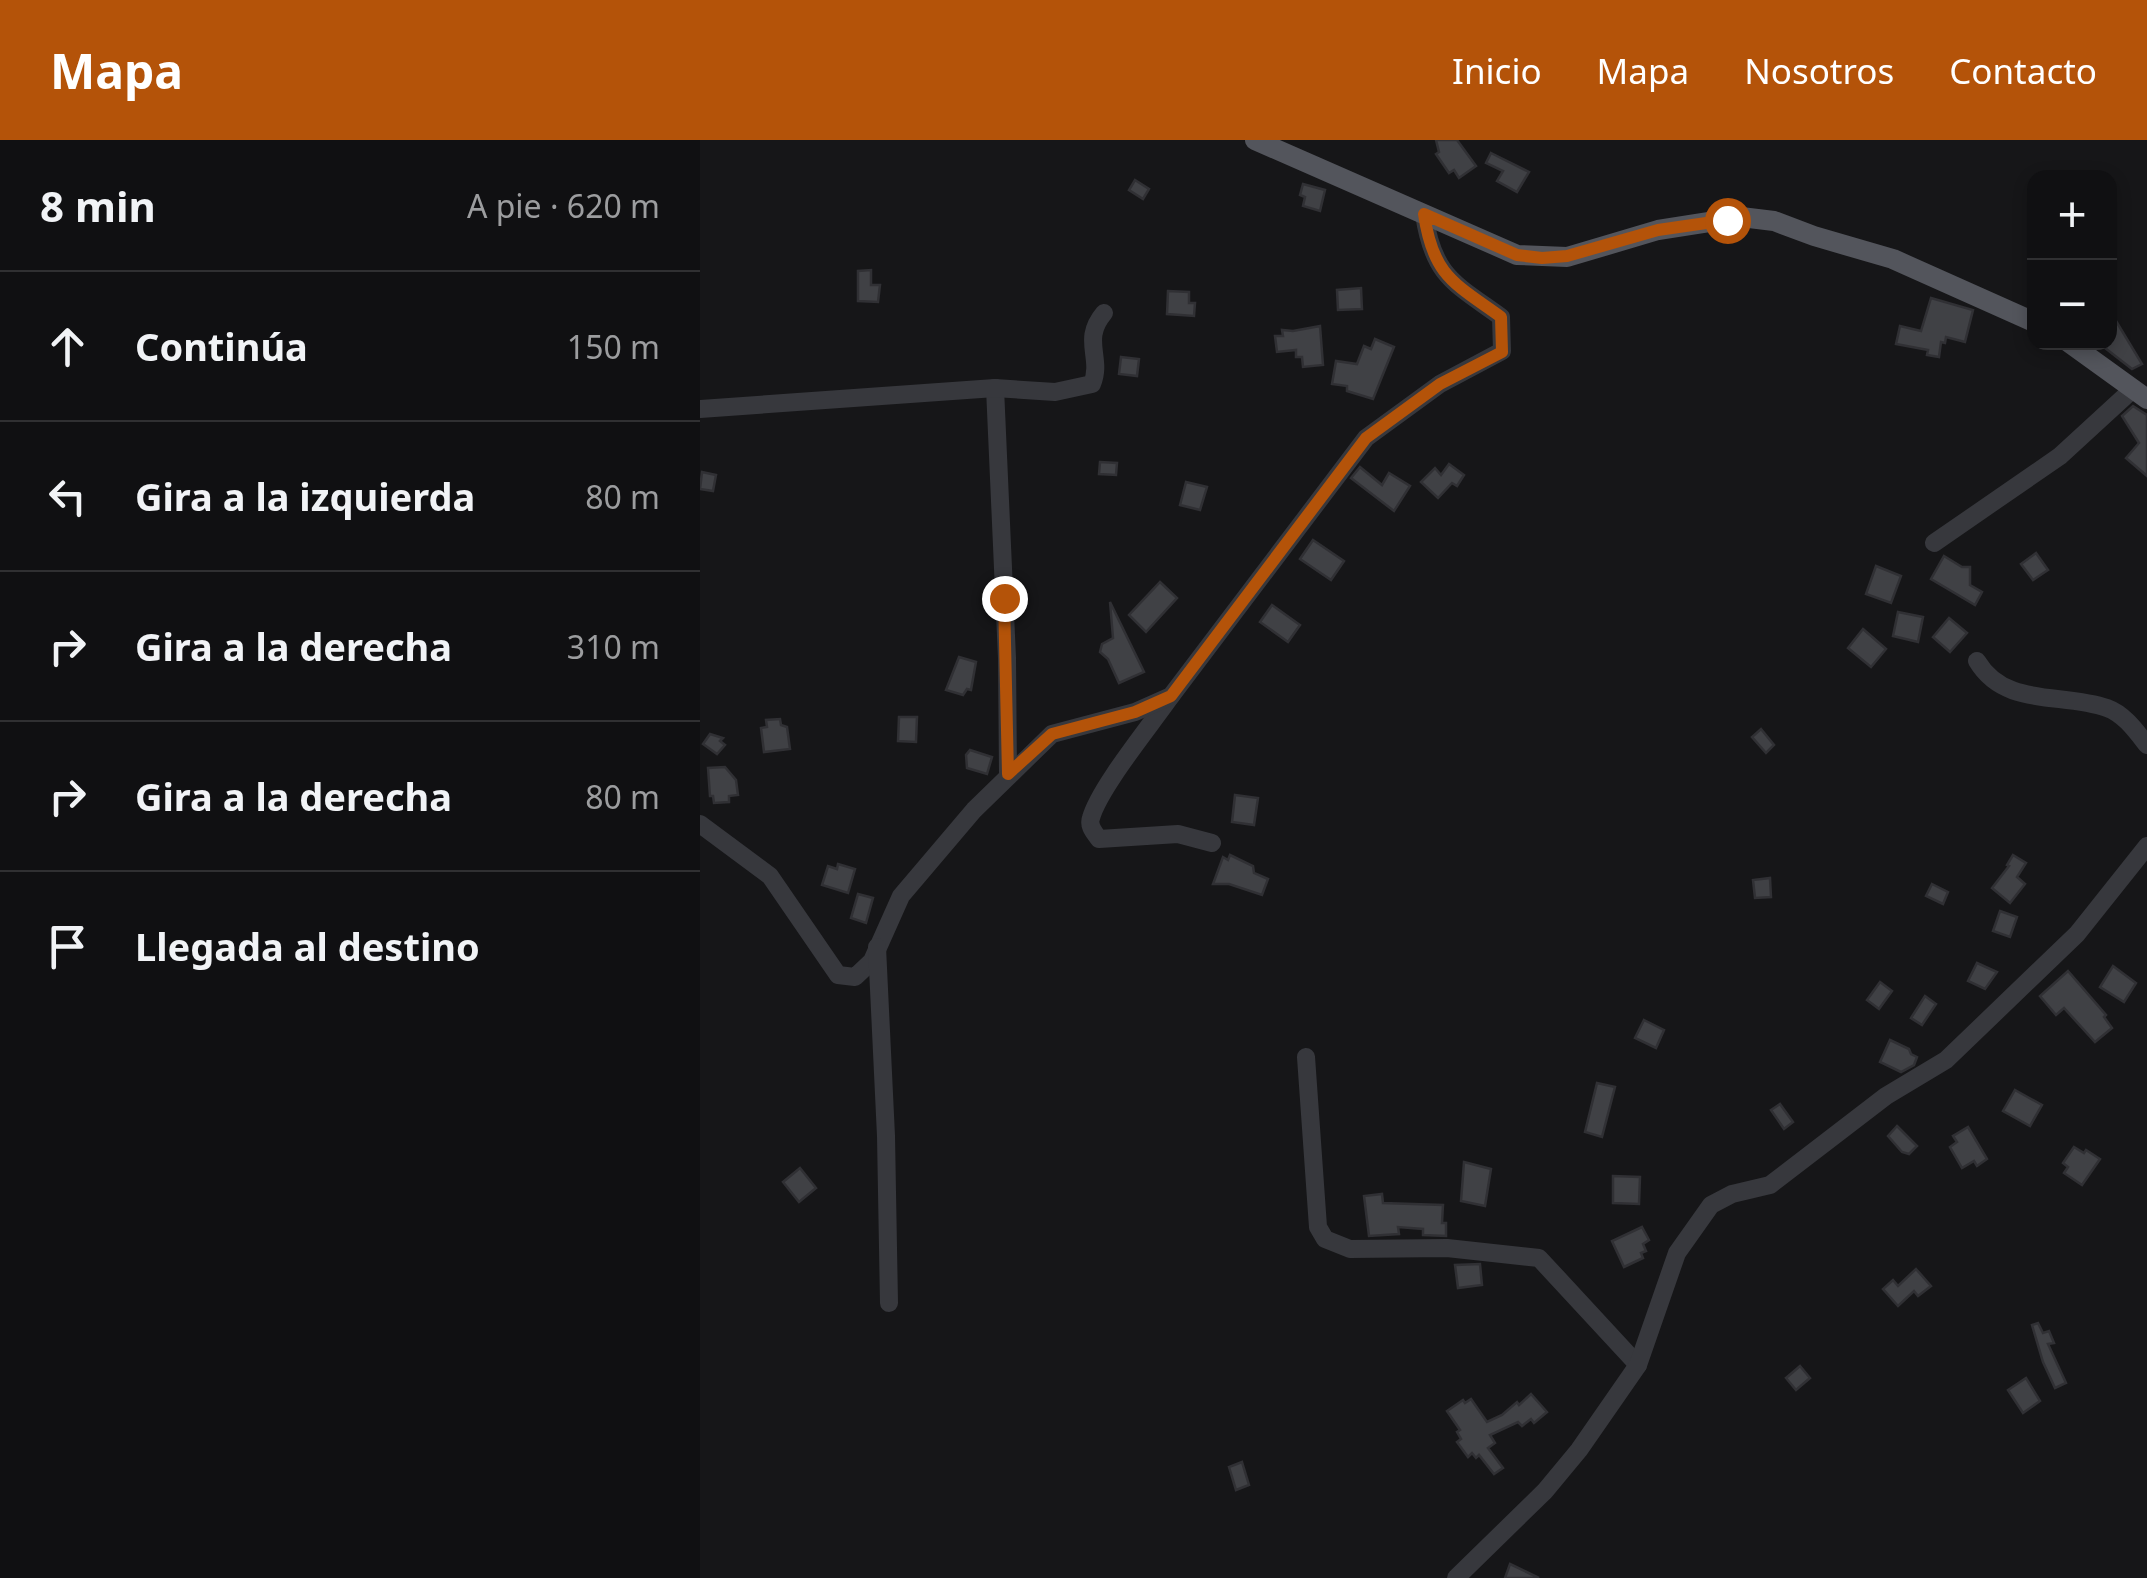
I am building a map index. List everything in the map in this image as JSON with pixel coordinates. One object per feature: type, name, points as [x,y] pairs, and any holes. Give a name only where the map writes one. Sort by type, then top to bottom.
[{"type":"main road","points":[[1256,140],[1517,255],[1567,256],[1658,230],[1740,217],[1774,221],[1892,258],[2027,319]]},
{"type":"main road","points":[[2079,350],[2140,394]]},
{"type":"street","points":[[1212,843],[1178,834],[1099,839],[1090,820],[1110,782],[1171,696],[1366,438],[1440,384],[1502,352],[1501,317],[1449,280],[1428,248],[1424,214]]},
{"type":"street","points":[[700,409],[995,388],[1055,392],[1092,384],[1097,373],[1092,346],[1094,325],[1104,313]]},
{"type":"street","points":[[995,388],[1008,774]]},
{"type":"street","points":[[1934,543],[2060,456],[2140,394]]},
{"type":"street","points":[[1978,661],[1988,680],[2027,695],[2109,708],[2130,724],[2147,745]]},
{"type":"street","points":[[700,824],[770,876],[838,975],[855,977],[872,960],[900,896],[1008,774],[1052,734],[1135,712],[1171,696]]},
{"type":"street","points":[[1456,1578],[1545,1492],[1638,1365],[1678,1253],[1711,1205],[1732,1194],[1770,1184],[1886,1096],[1946,1060],[2077,934],[2147,846]]},
{"type":"street","points":[[876,947],[886,1136],[889,1303]]},
{"type":"street","points":[[1306,1057],[1318,1226],[1325,1239],[1350,1250],[1447,1248],[1539,1258],[1638,1365]]},
{"type":"building","points":[[1436,140],[1457,140],[1476,166],[1459,178],[1454,170],[1449,173],[1436,154]]},
{"type":"building","points":[[1491,153],[1529,172],[1517,192],[1497,181],[1503,171],[1486,163]]},
{"type":"building","points":[[1135,180],[1149,189],[1143,199],[1129,190]]},
{"type":"building","points":[[1303,184],[1325,190],[1320,211],[1303,206]]},
{"type":"building","points":[[871,270],[871,285],[880,285],[878,302],[858,301],[858,271]]},
{"type":"building","points":[[1361,288],[1362,309],[1338,310],[1337,290]]},
{"type":"building","points":[[1168,291],[1189,292],[1189,303],[1195,303],[1194,316],[1167,314]]},
{"type":"building","points":[[1931,298],[1973,310],[1965,342],[1946,337],[1945,343],[1941,342],[1939,357],[1927,355],[1928,350],[1896,344],[1900,326],[1921,331]]},
{"type":"building","points":[[2117,323],[2142,364],[2132,369],[2108,350],[2117,350]]},
{"type":"building","points":[[1320,326],[1323,365],[1303,367],[1296,350],[1277,352],[1275,336],[1283,336],[1282,330]]},
{"type":"building","points":[[1375,339],[1394,347],[1373,399],[1347,391],[1347,386],[1332,384],[1336,361],[1357,364],[1364,346],[1371,349]]},
{"type":"building","points":[[1121,357],[1139,359],[1137,376],[1119,374]]},
{"type":"building","points":[[2133,406],[2147,415],[2147,476],[2126,458],[2139,443],[2122,416]]},
{"type":"building","points":[[1100,462],[1117,463],[1116,475],[1099,474]]},
{"type":"building","points":[[1449,464],[1464,475],[1457,486],[1452,483],[1438,498],[1421,482],[1435,468],[1441,475]]},
{"type":"building","points":[[1360,467],[1382,485],[1389,473],[1410,486],[1394,511],[1351,478]]},
{"type":"building","points":[[702,472],[716,475],[713,491],[700,489]]},
{"type":"building","points":[[1186,482],[1207,487],[1200,510],[1180,505]]},
{"type":"building","points":[[1313,540],[1344,561],[1331,580],[1300,559]]},
{"type":"building","points":[[2036,553],[2048,570],[2033,580],[2021,564]]},
{"type":"building","points":[[1944,556],[1962,567],[1970,567],[1970,585],[1982,592],[1975,605],[1931,579]]},
{"type":"building","points":[[1876,566],[1901,576],[1891,603],[1866,594]]},
{"type":"building","points":[[1160,582],[1177,598],[1146,632],[1129,615]]},
{"type":"building","points":[[1110,602],[1144,672],[1119,683],[1108,659],[1100,652],[1102,644],[1113,638]]},
{"type":"building","points":[[1272,605],[1300,625],[1288,642],[1260,622]]},
{"type":"building","points":[[1898,612],[1923,617],[1918,642],[1893,636]]},
{"type":"building","points":[[1949,618],[1967,633],[1950,652],[1933,637]]},
{"type":"building","points":[[1863,629],[1886,649],[1871,667],[1848,648]]},
{"type":"building","points":[[959,657],[976,662],[971,690],[963,695],[946,690]]},
{"type":"building","points":[[899,717],[917,717],[916,742],[898,741]]},
{"type":"building","points":[[780,719],[781,725],[787,727],[790,749],[764,752],[761,728],[767,727],[766,720]]},
{"type":"building","points":[[1761,729],[1774,745],[1766,753],[1752,737]]},
{"type":"building","points":[[710,734],[723,738],[720,741],[725,745],[717,754],[703,744]]},
{"type":"building","points":[[970,750],[992,757],[987,774],[967,768],[966,755]]},
{"type":"building","points":[[725,767],[736,780],[738,795],[729,796],[729,802],[714,803],[708,768]]},
{"type":"building","points":[[1235,795],[1258,798],[1254,825],[1232,822]]},
{"type":"building","points":[[1230,855],[1268,879],[1262,895],[1229,884],[1213,884],[1223,857],[1228,860]]},
{"type":"building","points":[[2013,855],[2026,863],[2017,877],[2025,884],[2010,903],[1992,888]]},
{"type":"building","points":[[838,864],[855,869],[848,893],[822,885],[828,866],[837,869]]},
{"type":"building","points":[[1770,878],[1771,897],[1755,898],[1753,880]]},
{"type":"building","points":[[1932,884],[1948,892],[1943,904],[1926,896]]},
{"type":"building","points":[[858,894],[873,898],[866,923],[851,918]]},
{"type":"building","points":[[2000,911],[2017,917],[2010,937],[1993,931]]},
{"type":"building","points":[[1977,963],[1997,972],[1985,989],[1968,981]]},
{"type":"building","points":[[2113,966],[2136,983],[2124,1002],[2100,987]]},
{"type":"building","points":[[2068,971],[2106,1015],[2112,1028],[2095,1042],[2064,1008],[2056,1015],[2040,996]]},
{"type":"building","points":[[1880,982],[1892,991],[1879,1009],[1867,1000]]},
{"type":"building","points":[[1925,996],[1936,1004],[1922,1025],[1911,1018]]},
{"type":"building","points":[[1644,1020],[1664,1030],[1656,1048],[1635,1038]]},
{"type":"building","points":[[1890,1040],[1917,1057],[1914,1065],[1901,1072],[1880,1062]]},
{"type":"building","points":[[1597,1083],[1615,1087],[1602,1137],[1585,1132]]},
{"type":"building","points":[[2015,1090],[2042,1105],[2030,1126],[2003,1111]]},
{"type":"building","points":[[1780,1104],[1793,1122],[1784,1129],[1771,1110]]},
{"type":"building","points":[[1897,1126],[1917,1146],[1909,1154],[1902,1152],[1888,1136]]},
{"type":"building","points":[[1968,1127],[1987,1159],[1977,1166],[1974,1161],[1962,1168],[1950,1147],[1957,1142],[1953,1136]]},
{"type":"building","points":[[2074,1147],[2100,1159],[2082,1185],[2064,1173],[2068,1167],[2063,1163]]},
{"type":"building","points":[[1464,1162],[1491,1169],[1485,1206],[1461,1201]]},
{"type":"building","points":[[800,1168],[816,1188],[799,1202],[783,1182]]},
{"type":"building","points":[[1613,1176],[1640,1177],[1639,1204],[1613,1203]]},
{"type":"building","points":[[1382,1194],[1383,1203],[1443,1205],[1446,1236],[1423,1235],[1423,1229],[1398,1227],[1399,1234],[1369,1236],[1364,1196]]},
{"type":"building","points":[[1642,1227],[1649,1240],[1643,1244],[1643,1258],[1624,1267],[1612,1241]]},
{"type":"building","points":[[1480,1264],[1482,1285],[1458,1288],[1455,1265]]},
{"type":"building","points":[[1916,1269],[1931,1286],[1918,1296],[1914,1291],[1898,1306],[1883,1289],[1893,1280],[1898,1286]]},
{"type":"building","points":[[2038,1323],[2043,1333],[2049,1331],[2054,1343],[2048,1344],[2066,1383],[2055,1388],[2032,1325]]},
{"type":"building","points":[[1800,1366],[1810,1378],[1796,1390],[1786,1378]]},
{"type":"building","points":[[2026,1378],[2040,1401],[2023,1413],[2008,1390]]},
{"type":"building","points":[[1531,1394],[1547,1412],[1534,1423],[1531,1419],[1522,1426],[1518,1422],[1490,1435],[1495,1443],[1488,1448],[1503,1468],[1494,1474],[1479,1455],[1476,1458],[1472,1453],[1468,1457],[1457,1442],[1461,1439],[1457,1432],[1460,1430],[1447,1411],[1471,1399],[1487,1422]]},
{"type":"building","points":[[1242,1462],[1249,1485],[1236,1490],[1229,1467]]},
{"type":"building","points":[[1510,1564],[1539,1578],[1505,1578]]},
{"type":"route","points":[[1004,598],[1008,774],[1052,734],[1135,712],[1171,696],[1366,438],[1440,384],[1502,352],[1501,317],[1449,280],[1428,248],[1424,214],[1517,255],[1542,258],[1567,256],[1658,230],[1727,220]]}]
